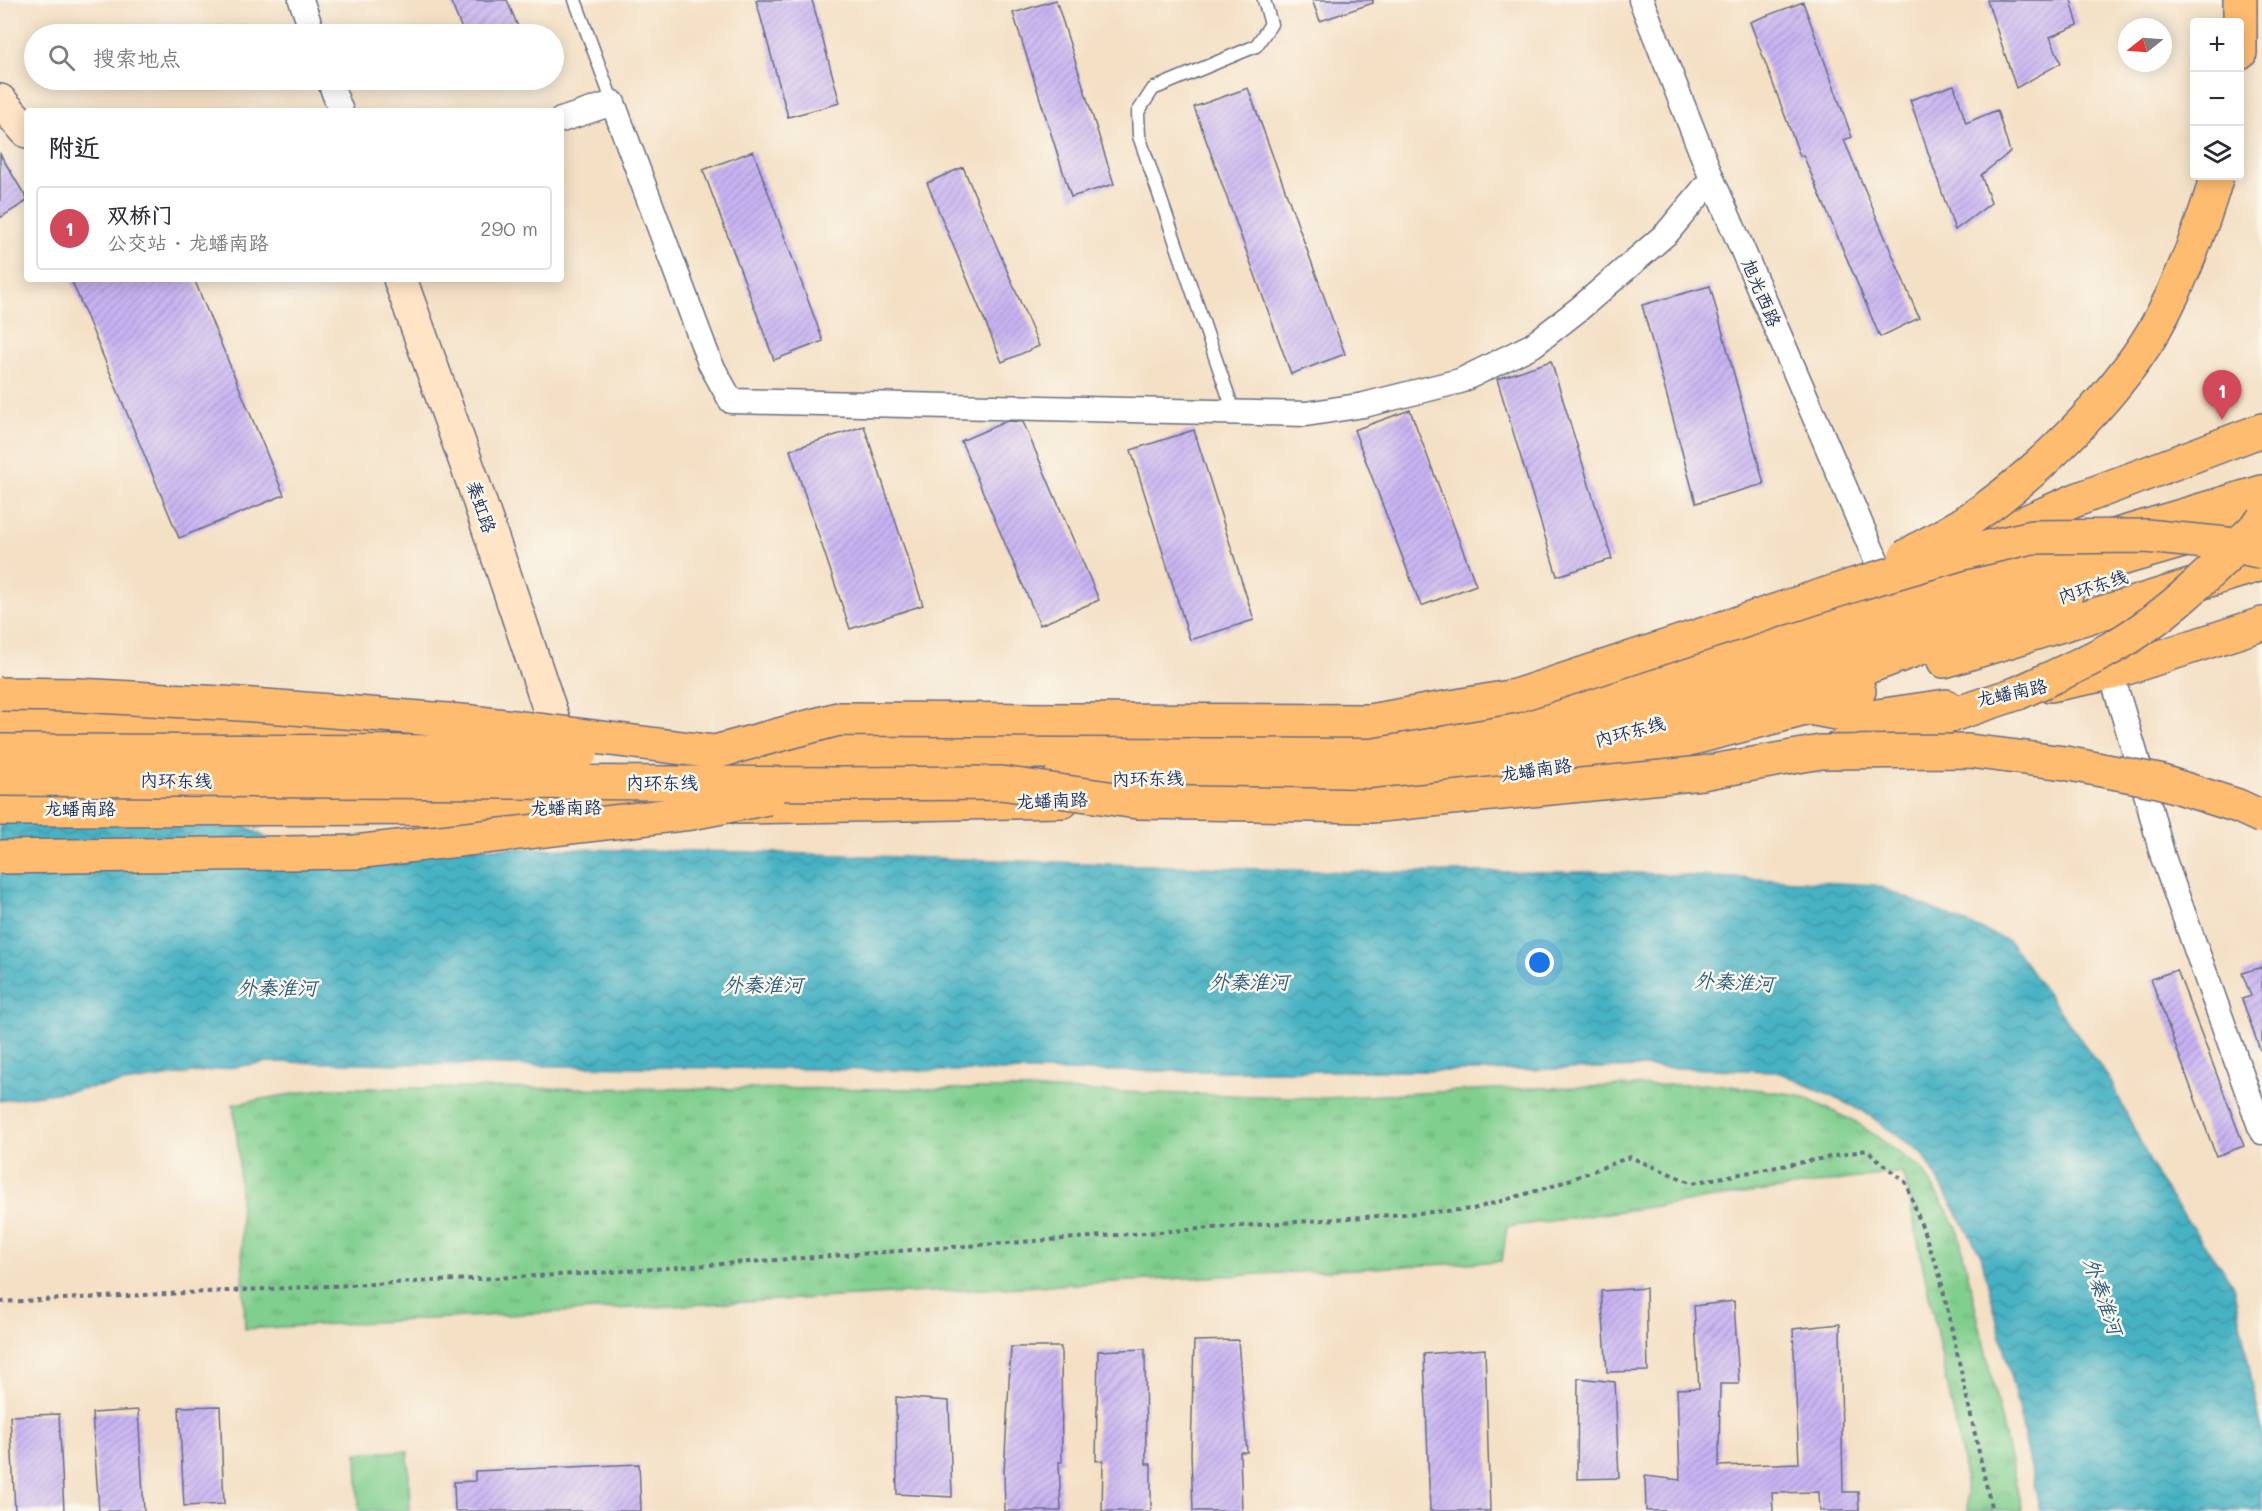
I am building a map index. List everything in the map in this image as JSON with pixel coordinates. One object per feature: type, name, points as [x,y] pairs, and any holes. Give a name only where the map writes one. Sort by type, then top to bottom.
[{"type":"main road","points":[[2240,0],[2240,18]]},
{"type":"main road","points":[[1865,593],[2018,482],[2072,432],[2113,387],[2152,333],[2179,281],[2199,235],[2216,180]]},
{"type":"main road","points":[[1700,656],[1865,593],[2076,500],[2257,429]]},
{"type":"main road","points":[[0,694],[78,695],[240,704],[472,722],[715,752],[838,719],[1369,722],[1515,696],[1865,593],[2262,492]]},
{"type":"main road","points":[[1001,783],[1137,802],[1371,806],[1702,773],[1821,752],[1940,719],[2018,693],[2109,649],[2157,618],[2203,580],[2262,519]]},
{"type":"main road","name":"内环东线","points":[[0,752],[1108,752],[1403,748],[1534,730],[1728,679],[1921,616],[2262,519]]},
{"type":"main road","points":[[0,726],[559,737],[1157,741],[1262,731],[1439,727],[1561,701],[1700,656],[1865,593],[1963,552],[2032,537],[2146,536],[2227,544],[2262,552]]},
{"type":"main road","name":"内环东线","points":[[0,779],[1001,783],[1339,774],[1463,766],[1590,743],[1854,672],[2106,581],[2262,537]]},
{"type":"main road","points":[[1809,708],[1939,663],[2262,564]]},
{"type":"main road","name":"龙蟠南路","points":[[0,809],[922,805],[1384,792],[1600,762],[1809,708],[1863,718],[1954,705],[2111,673],[2262,624]]},
{"type":"main road","points":[[559,737],[560,808]]},
{"type":"main road","points":[[1821,752],[1969,752],[2065,763],[2158,782],[2238,806],[2262,817]]},
{"type":"main road","points":[[0,857],[355,852],[691,813],[839,784]]},
{"type":"street","points":[[301,0],[309,24]]},
{"type":"street","name":"旭光西路","points":[[1641,0],[1712,179],[1865,593]]},
{"type":"street","points":[[333,90],[339,108]]},
{"type":"street","points":[[0,101],[24,128]]},
{"type":"street","points":[[564,119],[613,103],[710,363],[731,400],[1306,414],[1364,405],[1460,381],[1533,345],[1580,309],[1667,233],[1712,179]]},
{"type":"street","name":"秦虹路","points":[[401,282],[472,479],[559,737]]},
{"type":"street","points":[[2111,673],[2163,857],[2262,1132]]},
{"type":"lane","points":[[575,0],[613,103]]},
{"type":"lane","points":[[1234,412],[1139,136],[1138,112],[1153,89],[1256,46],[1271,24],[1264,0]]},
{"type":"path","points":[[0,1302],[598,1273],[1473,1209],[1553,1186],[1630,1158],[1692,1184],[1867,1150],[1906,1183],[1940,1276],[1992,1511]]},
{"type":"green space","points":[[1714,1084],[1799,1095],[1856,1122],[1922,1169],[1957,1227],[2022,1511],[1968,1511],[1963,1461],[1906,1183],[1901,1172],[1507,1227],[1502,1261],[245,1329],[238,1146],[233,1104],[327,1088],[1016,1089],[1325,1098],[1494,1089]]},
{"type":"green space","points":[[408,1451],[410,1511],[359,1511],[357,1453]]},
{"type":"water","name":"外秦淮河","points":[[0,684],[277,844],[749,852],[1349,872],[1616,872],[1876,885],[2009,941],[2110,1080],[2160,1182],[2233,1285],[2262,1432],[2262,1511],[2040,1511],[2018,1407],[1981,1255],[1923,1154],[1863,1111],[1776,1071],[1648,1067],[1474,1071],[961,1071],[269,1062],[0,1101]]},
{"type":"building","points":[[450,0],[507,0],[517,24],[460,24]]},
{"type":"building","points":[[756,0],[812,0],[840,103],[788,117]]},
{"type":"building","points":[[1056,0],[1114,184],[1071,197],[1013,13]]},
{"type":"building","points":[[1312,0],[1373,0],[1373,3],[1320,21]]},
{"type":"building","points":[[1987,0],[2071,0],[2078,25],[2050,37],[2061,63],[2016,88]]},
{"type":"building","points":[[1803,2],[1852,137],[1844,140],[1919,318],[1880,337],[1803,155],[1800,156],[1750,22]]},
{"type":"building","points":[[1954,85],[1966,123],[1997,110],[2010,152],[1981,175],[1991,203],[1955,230],[1910,100]]},
{"type":"building","points":[[1248,88],[1345,354],[1291,374],[1194,107]]},
{"type":"building","points":[[753,151],[823,341],[774,360],[703,170]]},
{"type":"building","points":[[0,154],[24,194],[24,203],[0,218]]},
{"type":"building","points":[[963,167],[1039,346],[1002,362],[927,183]]},
{"type":"building","points":[[72,282],[195,282],[284,495],[179,538]]},
{"type":"building","points":[[1710,286],[1764,484],[1696,503],[1642,305]]},
{"type":"building","points":[[1551,361],[1612,559],[1557,576],[1497,379]]},
{"type":"building","points":[[1410,410],[1476,585],[1421,606],[1354,430]]},
{"type":"building","points":[[1007,421],[1023,422],[1099,600],[1040,625],[961,441]]},
{"type":"building","points":[[864,426],[923,605],[850,629],[790,450]]},
{"type":"building","points":[[1194,430],[1254,620],[1190,640],[1131,450]]},
{"type":"building","points":[[2262,967],[2262,1050],[2260,1050],[2242,999],[2251,996],[2242,973]]},
{"type":"building","points":[[2177,970],[2244,1146],[2216,1156],[2151,979]]},
{"type":"building","points":[[1646,1288],[1648,1371],[1607,1372],[1601,1291]]},
{"type":"building","points":[[1734,1301],[1739,1384],[1720,1384],[1719,1466],[1799,1463],[1793,1329],[1840,1324],[1843,1492],[1858,1492],[1859,1511],[1820,1511],[1819,1492],[1772,1493],[1773,1511],[1646,1511],[1645,1476],[1680,1480],[1677,1389],[1699,1388],[1694,1306]]},
{"type":"building","points":[[1238,1340],[1247,1452],[1240,1452],[1242,1511],[1193,1511],[1191,1453],[1194,1341]]},
{"type":"building","points":[[1011,1347],[1061,1347],[1062,1462],[1059,1462],[1061,1511],[1005,1511],[1004,1472]]},
{"type":"building","points":[[1145,1349],[1146,1464],[1151,1464],[1151,1511],[1102,1511],[1103,1460],[1096,1461],[1098,1351]]},
{"type":"building","points":[[1485,1349],[1490,1511],[1430,1511],[1424,1354]]},
{"type":"building","points":[[1578,1378],[1615,1382],[1619,1478],[1577,1479]]},
{"type":"building","points":[[896,1397],[949,1401],[952,1497],[897,1494]]},
{"type":"building","points":[[220,1406],[224,1504],[184,1506],[179,1407]]},
{"type":"building","points":[[138,1410],[144,1511],[99,1511],[92,1413]]},
{"type":"building","points":[[59,1414],[64,1511],[15,1511],[10,1416]]},
{"type":"building","points":[[639,1464],[641,1511],[455,1511],[454,1482],[475,1481],[475,1471]]},
{"type":"place","name":"双桥门","points":[[2222,420]]}]
